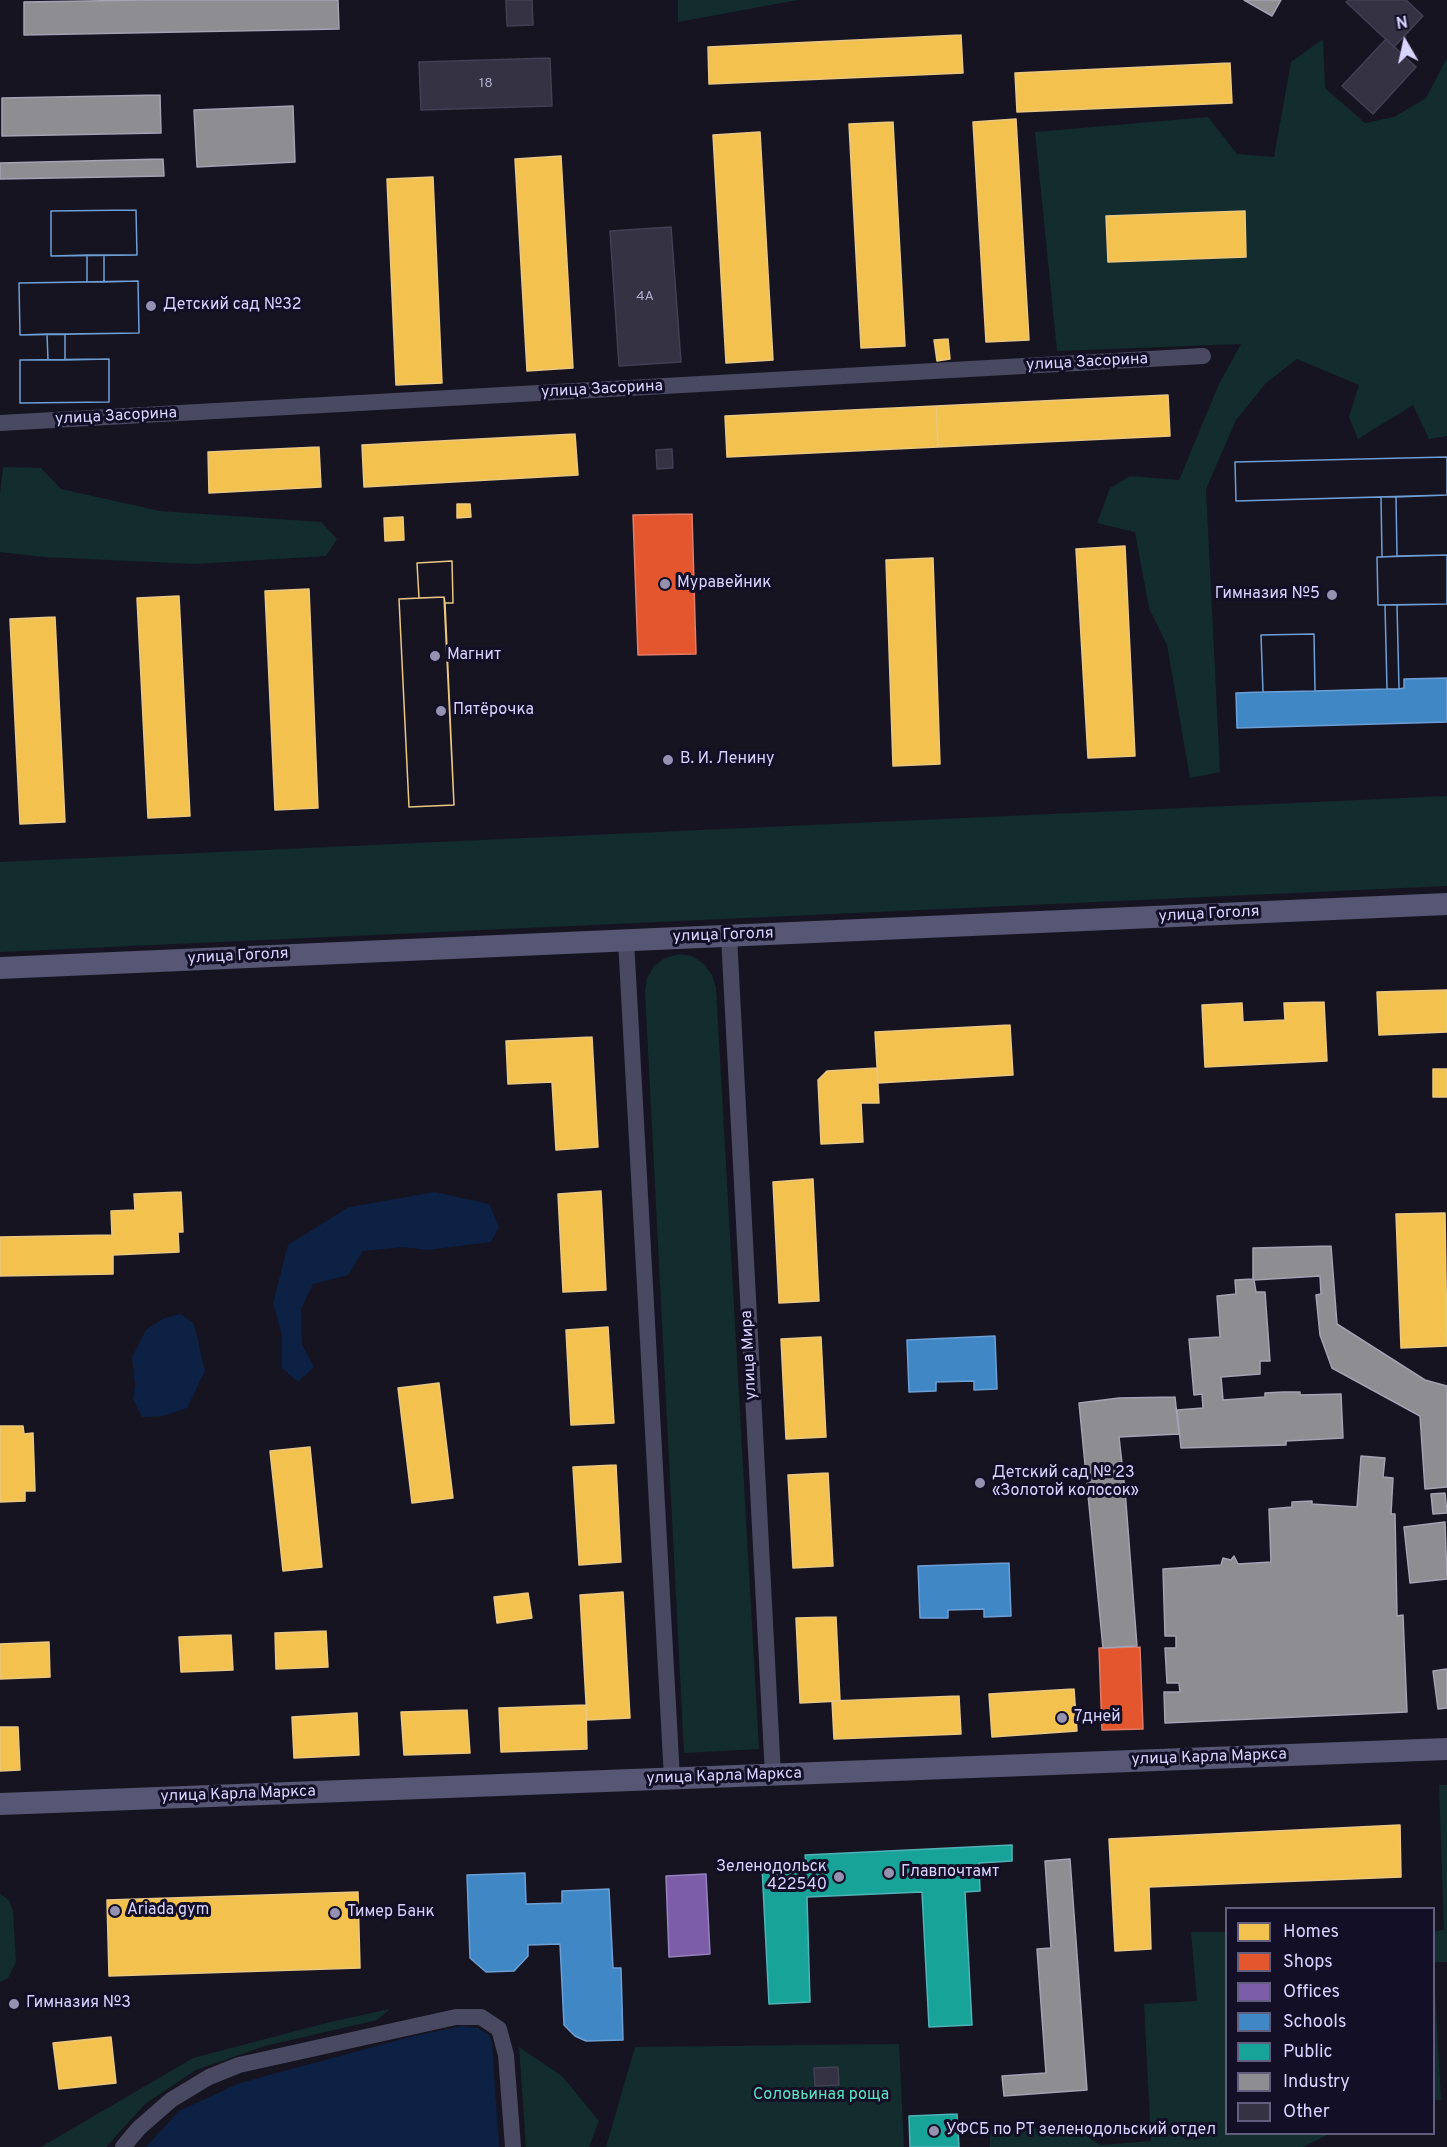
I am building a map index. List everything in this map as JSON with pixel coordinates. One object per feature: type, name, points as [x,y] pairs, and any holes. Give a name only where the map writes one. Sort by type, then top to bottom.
[{"type":"street","name":"улица Засорина","points":[[0,423],[1203,356]]},
{"type":"street","name":"улица Гоголя","points":[[0,968],[1447,904]]},
{"type":"street","name":"улица Мира","points":[[729,936],[772,1774]]},
{"type":"street","points":[[626,940],[672,1778]]},
{"type":"street","name":"улица Карла Маркса","points":[[0,1804],[1447,1749]]},
{"type":"street","points":[[123,2147],[139,2128],[171,2100],[209,2078],[239,2065],[456,2017],[481,2017],[499,2029],[506,2055],[513,2147]]},
{"type":"green space","points":[[678,0],[798,0],[678,22]]},
{"type":"green space","points":[[1323,39],[1325,88],[1365,123],[1394,117],[1426,98],[1447,58],[1447,436],[1429,439],[1413,405],[1358,439],[1349,417],[1359,385],[1297,359],[1266,383],[1236,420],[1206,489],[1220,772],[1190,778],[1167,645],[1149,608],[1135,532],[1097,523],[1110,488],[1130,476],[1179,480],[1219,384],[1241,344],[1057,351],[1035,132],[1208,117],[1237,154],[1274,157],[1291,62]]},
{"type":"green space","points":[[3,467],[41,468],[61,489],[160,511],[321,522],[337,539],[326,556],[195,564],[43,557],[0,552],[0,494]]},
{"type":"green space","points":[[1447,796],[1447,886],[0,952],[0,862]]},
{"type":"green space","points":[[679,954],[692,956],[704,964],[712,975],[716,988],[759,1749],[684,1753],[645,991],[647,978],[654,966],[665,958]]},
{"type":"green space","points":[[1439,1785],[1447,1785],[1447,1962],[1435,1962],[1435,1931],[1444,1930]]},
{"type":"green space","points":[[0,1894],[9,1900],[13,1911],[16,1962],[8,1978],[0,1982]]},
{"type":"green space","points":[[1191,1932],[1225,1932],[1225,2135],[1327,2135],[1303,2147],[990,2147],[990,2129],[1075,2128],[1100,2145],[1151,2141],[1144,2004],[1197,2001]]},
{"type":"green space","points":[[1435,1989],[1441,2100],[1435,2100]]},
{"type":"green space","points":[[390,2009],[377,2020],[265,2046],[196,2070],[145,2104],[106,2147],[41,2147],[193,2058],[330,2022]]},
{"type":"green space","name":"Соловьиная роща","points":[[899,2044],[904,2147],[606,2147],[635,2047]]},
{"type":"green space","points":[[519,2047],[562,2076],[599,2121],[589,2147],[526,2147]]},
{"type":"water","points":[[435,1192],[489,1204],[499,1227],[491,1242],[427,1250],[403,1247],[363,1251],[348,1275],[313,1284],[301,1309],[302,1345],[314,1367],[298,1382],[282,1368],[282,1335],[273,1303],[288,1245],[349,1207]]},
{"type":"water","points":[[181,1314],[194,1324],[205,1371],[187,1408],[163,1416],[142,1417],[133,1399],[135,1386],[132,1357],[146,1330],[164,1318]]},
{"type":"water","points":[[462,2026],[478,2028],[489,2035],[492,2043],[499,2147],[146,2147],[179,2111],[240,2083],[410,2037]]},
{"type":"building: Homes","points":[[961,35],[963,73],[709,84],[708,47]]},
{"type":"building: Homes","points":[[1230,63],[1232,103],[1017,112],[1015,73]]},
{"type":"building: Homes","points":[[1016,119],[1029,340],[986,342],[973,122]]},
{"type":"building: Homes","points":[[893,122],[905,346],[861,348],[849,124]]},
{"type":"building: Homes","points":[[760,132],[773,360],[726,363],[713,135]]},
{"type":"building: Homes","points":[[561,156],[573,368],[527,371],[515,159]]},
{"type":"building: Homes","points":[[433,177],[442,383],[396,385],[387,179]]},
{"type":"building: Homes","points":[[1245,211],[1246,257],[1108,262],[1106,216]]},
{"type":"building: Homes","points":[[948,339],[950,359],[937,361],[934,340]]},
{"type":"building: Homes","points":[[1168,395],[1170,436],[938,447],[936,406]]},
{"type":"building: Homes","points":[[936,406],[938,447],[727,457],[725,416]]},
{"type":"building: Homes","points":[[575,434],[578,475],[364,487],[362,445]]},
{"type":"building: Homes","points":[[319,447],[321,487],[209,493],[208,452]]},
{"type":"building: Homes","points":[[457,504],[470,504],[471,517],[457,518]]},
{"type":"building: Homes","points":[[403,517],[404,540],[385,541],[384,518]]},
{"type":"building: Homes","points":[[1125,546],[1135,756],[1088,758],[1076,549]]},
{"type":"building: Homes","points":[[933,558],[940,764],[893,766],[886,560]]},
{"type":"building: Homes","points":[[452,561],[453,603],[445,603],[444,597],[419,598],[417,563]]},
{"type":"building: Homes","points":[[452,561],[453,603],[445,603],[454,805],[409,807],[399,599],[419,598],[417,563]]},
{"type":"building: Homes","points":[[309,589],[318,808],[275,810],[265,591]]},
{"type":"building: Homes","points":[[179,596],[190,816],[148,818],[137,598]]},
{"type":"building: Homes","points":[[444,597],[454,805],[409,807],[399,599]]},
{"type":"building: Homes","points":[[55,617],[65,822],[20,824],[10,619]]},
{"type":"building: Homes","points":[[1447,990],[1447,1032],[1379,1035],[1377,992]]},
{"type":"building: Homes","points":[[1324,1002],[1327,1061],[1205,1067],[1202,1005],[1242,1003],[1243,1022],[1285,1020],[1284,1003]]},
{"type":"building: Homes","points":[[1010,1025],[1013,1075],[878,1083],[875,1032]]},
{"type":"building: Homes","points":[[592,1037],[598,1147],[556,1150],[552,1082],[508,1084],[506,1041]]},
{"type":"building: Homes","points":[[877,1068],[879,1103],[861,1103],[863,1142],[821,1144],[818,1080],[827,1071]]},
{"type":"building: Homes","points":[[1433,1069],[1447,1069],[1447,1097],[1433,1097]]},
{"type":"building: Homes","points":[[813,1179],[819,1301],[779,1303],[773,1182]]},
{"type":"building: Homes","points":[[601,1191],[606,1290],[563,1292],[558,1194]]},
{"type":"building: Homes","points":[[181,1192],[183,1232],[178,1232],[179,1252],[113,1255],[113,1274],[0,1276],[0,1237],[112,1235],[111,1211],[135,1210],[134,1194]]},
{"type":"building: Homes","points":[[1445,1213],[1447,1346],[1401,1348],[1396,1214]]},
{"type":"building: Homes","points":[[608,1327],[614,1423],[571,1425],[566,1330]]},
{"type":"building: Homes","points":[[821,1337],[826,1437],[786,1439],[781,1339]]},
{"type":"building: Homes","points":[[439,1383],[453,1498],[412,1503],[398,1388]]},
{"type":"building: Homes","points":[[0,1426],[23,1426],[24,1434],[33,1433],[35,1491],[25,1491],[25,1501],[0,1502]]},
{"type":"building: Homes","points":[[310,1447],[322,1567],[283,1571],[270,1451]]},
{"type":"building: Homes","points":[[616,1465],[621,1562],[579,1565],[573,1467]]},
{"type":"building: Homes","points":[[828,1473],[833,1566],[793,1568],[788,1475]]},
{"type":"building: Homes","points":[[623,1592],[630,1718],[587,1720],[580,1595]]},
{"type":"building: Homes","points":[[528,1593],[532,1618],[497,1623],[494,1597]]},
{"type":"building: Homes","points":[[836,1617],[840,1701],[800,1703],[796,1618]]},
{"type":"building: Homes","points":[[326,1631],[328,1667],[276,1669],[275,1633]]},
{"type":"building: Homes","points":[[231,1635],[233,1670],[181,1672],[179,1637]]},
{"type":"building: Homes","points":[[49,1642],[50,1677],[0,1679],[0,1644]]},
{"type":"building: Homes","points":[[1074,1689],[1077,1731],[992,1737],[989,1694]]},
{"type":"building: Homes","points":[[959,1696],[961,1734],[834,1739],[832,1701]]},
{"type":"building: Homes","points":[[586,1705],[587,1749],[501,1752],[499,1708]]},
{"type":"building: Homes","points":[[467,1710],[470,1753],[404,1755],[401,1712]]},
{"type":"building: Homes","points":[[357,1713],[359,1755],[294,1758],[292,1717]]},
{"type":"building: Homes","points":[[0,1727],[18,1727],[20,1770],[0,1771]]},
{"type":"building: Homes","points":[[1400,1825],[1401,1877],[1149,1887],[1151,1949],[1115,1951],[1109,1839]]},
{"type":"building: Homes","points":[[358,1892],[360,1968],[109,1976],[107,1900]]},
{"type":"building: Homes","points":[[111,2037],[116,2083],[59,2089],[53,2043]]},
{"type":"building: Shops","name":"Муравейник","points":[[692,514],[696,654],[638,655],[633,515]]},
{"type":"building: Shops","points":[[1140,1647],[1143,1729],[1102,1730],[1099,1648]]},
{"type":"building: Offices","points":[[706,1874],[710,1954],[669,1957],[666,1876]]},
{"type":"building: Schools","points":[[136,210],[137,255],[51,256],[51,211]]},
{"type":"building: Schools","points":[[136,210],[137,255],[104,255],[104,282],[138,281],[139,333],[65,334],[65,360],[109,359],[109,402],[20,403],[20,360],[48,360],[47,334],[20,335],[19,283],[87,282],[87,255],[51,256],[51,211]]},
{"type":"building: Schools","points":[[87,255],[104,255],[104,282],[87,282]]},
{"type":"building: Schools","points":[[138,281],[139,333],[20,335],[19,283]]},
{"type":"building: Schools","points":[[47,334],[65,334],[65,360],[48,360]]},
{"type":"building: Schools","points":[[109,359],[109,402],[20,403],[20,360]]},
{"type":"building: Schools","points":[[1447,457],[1447,495],[1236,501],[1235,462]]},
{"type":"building: Schools","points":[[1447,457],[1447,495],[1396,497],[1397,556],[1447,555],[1447,604],[1397,605],[1399,689],[1404,688],[1404,679],[1447,678],[1447,722],[1237,728],[1236,693],[1263,692],[1261,635],[1314,634],[1315,691],[1387,689],[1385,605],[1378,605],[1377,557],[1382,557],[1381,497],[1236,501],[1235,462]]},
{"type":"building: Schools","points":[[1381,497],[1396,497],[1397,556],[1382,557]]},
{"type":"building: Schools","points":[[1447,555],[1447,604],[1378,605],[1377,557]]},
{"type":"building: Schools","points":[[1385,605],[1397,605],[1399,689],[1387,689]]},
{"type":"building: Schools","points":[[1314,634],[1315,691],[1263,692],[1261,635]]},
{"type":"building: Schools","points":[[995,1336],[997,1389],[974,1390],[974,1381],[936,1382],[936,1391],[909,1392],[907,1340]]},
{"type":"building: Schools","points":[[1009,1563],[1011,1616],[984,1617],[984,1609],[948,1610],[948,1618],[920,1618],[918,1566]]},
{"type":"building: Schools","points":[[525,1873],[526,1904],[562,1903],[562,1891],[609,1889],[613,1968],[621,1968],[623,2040],[586,2041],[575,2036],[564,2025],[560,1944],[528,1945],[528,1956],[514,1971],[486,1972],[470,1958],[467,1875]]},
{"type":"building: Public","points":[[1012,1845],[1012,1861],[979,1863],[980,1891],[965,1892],[972,2025],[929,2027],[922,1892],[807,1897],[810,2002],[769,2004],[762,1867],[806,1862],[805,1855]]},
{"type":"building: Public","name":"УФСБ по РТ зеленодольский отдел","points":[[957,2114],[959,2147],[910,2147],[909,2116]]},
{"type":"building: Industry","points":[[338,0],[339,29],[24,35],[24,2]]},
{"type":"building: Industry","points":[[1244,0],[1281,0],[1272,16]]},
{"type":"building: Industry","points":[[160,95],[161,133],[2,136],[2,98]]},
{"type":"building: Industry","points":[[293,106],[295,162],[197,167],[194,110]]},
{"type":"building: Industry","points":[[163,159],[164,176],[0,179],[0,163]]},
{"type":"building: Industry","points":[[1331,1246],[1337,1324],[1425,1380],[1447,1386],[1447,1487],[1425,1489],[1420,1416],[1332,1368],[1320,1335],[1316,1295],[1321,1294],[1320,1276],[1254,1280],[1256,1292],[1265,1292],[1270,1361],[1260,1361],[1260,1374],[1221,1377],[1223,1400],[1265,1397],[1265,1393],[1283,1392],[1300,1392],[1300,1395],[1341,1394],[1343,1438],[1286,1441],[1286,1445],[1181,1448],[1177,1410],[1203,1408],[1202,1394],[1194,1395],[1189,1339],[1220,1337],[1217,1296],[1236,1294],[1235,1280],[1253,1279],[1253,1248]]},
{"type":"building: Industry","points":[[1175,1397],[1179,1434],[1119,1437],[1137,1646],[1103,1648],[1079,1403],[1119,1398]]},
{"type":"building: Industry","points":[[1361,1456],[1385,1458],[1383,1477],[1393,1478],[1391,1514],[1395,1514],[1397,1616],[1403,1615],[1407,1712],[1165,1723],[1164,1692],[1180,1692],[1179,1683],[1167,1683],[1165,1648],[1176,1648],[1176,1636],[1165,1636],[1163,1569],[1221,1565],[1223,1558],[1231,1560],[1234,1556],[1238,1564],[1271,1562],[1269,1509],[1292,1507],[1292,1502],[1312,1501],[1312,1504],[1357,1507]]},
{"type":"building: Industry","points":[[1445,1493],[1447,1513],[1433,1514],[1431,1494]]},
{"type":"building: Industry","points":[[1445,1522],[1447,1579],[1410,1583],[1404,1527]]},
{"type":"building: Industry","points":[[1447,1669],[1447,1708],[1438,1709],[1433,1671]]},
{"type":"building: Industry","points":[[1070,1859],[1087,2090],[1004,2096],[1002,2076],[1046,2073],[1037,1949],[1051,1948],[1045,1861]]},
{"type":"building: Other","points":[[506,0],[532,0],[533,25],[507,26]]},
{"type":"building: Other","points":[[1349,0],[1406,0],[1423,16],[1394,47],[1346,2]]},
{"type":"building: Other","points":[[1386,39],[1416,67],[1373,114],[1342,86]]},
{"type":"building: Other","points":[[550,58],[552,106],[421,110],[419,62]]},
{"type":"building: Other","points":[[671,227],[681,362],[619,366],[610,231]]},
{"type":"building: Other","points":[[672,449],[673,468],[657,469],[656,450]]},
{"type":"building: Other","points":[[838,2067],[839,2085],[815,2086],[814,2068]]},
{"type":"place","name":"Детский сад №32","points":[[151,306]]},
{"type":"place","name":"Муравейник","points":[[665,584]]},
{"type":"place","name":"Гимназия №5","points":[[1332,595]]},
{"type":"place","name":"Магнит","points":[[435,656]]},
{"type":"place","name":"Пятёрочка","points":[[441,711]]},
{"type":"place","name":"В. И. Ленину","points":[[668,760]]},
{"type":"place","name":"Детский сад № 23 «Золотой колосок»","points":[[980,1483]]},
{"type":"place","name":"7дней","points":[[1062,1718]]},
{"type":"place","name":"Главпочтамт","points":[[889,1873]]},
{"type":"place","name":"Зеленодольск 422540","points":[[839,1877]]},
{"type":"place","name":"Ariada gym","points":[[115,1911]]},
{"type":"place","name":"Тимер Банк","points":[[335,1913]]},
{"type":"place","name":"Гимназия №3","points":[[14,2004]]},
{"type":"place","name":"УФСБ по РТ зеленодольский отдел","points":[[934,2131]]}]
